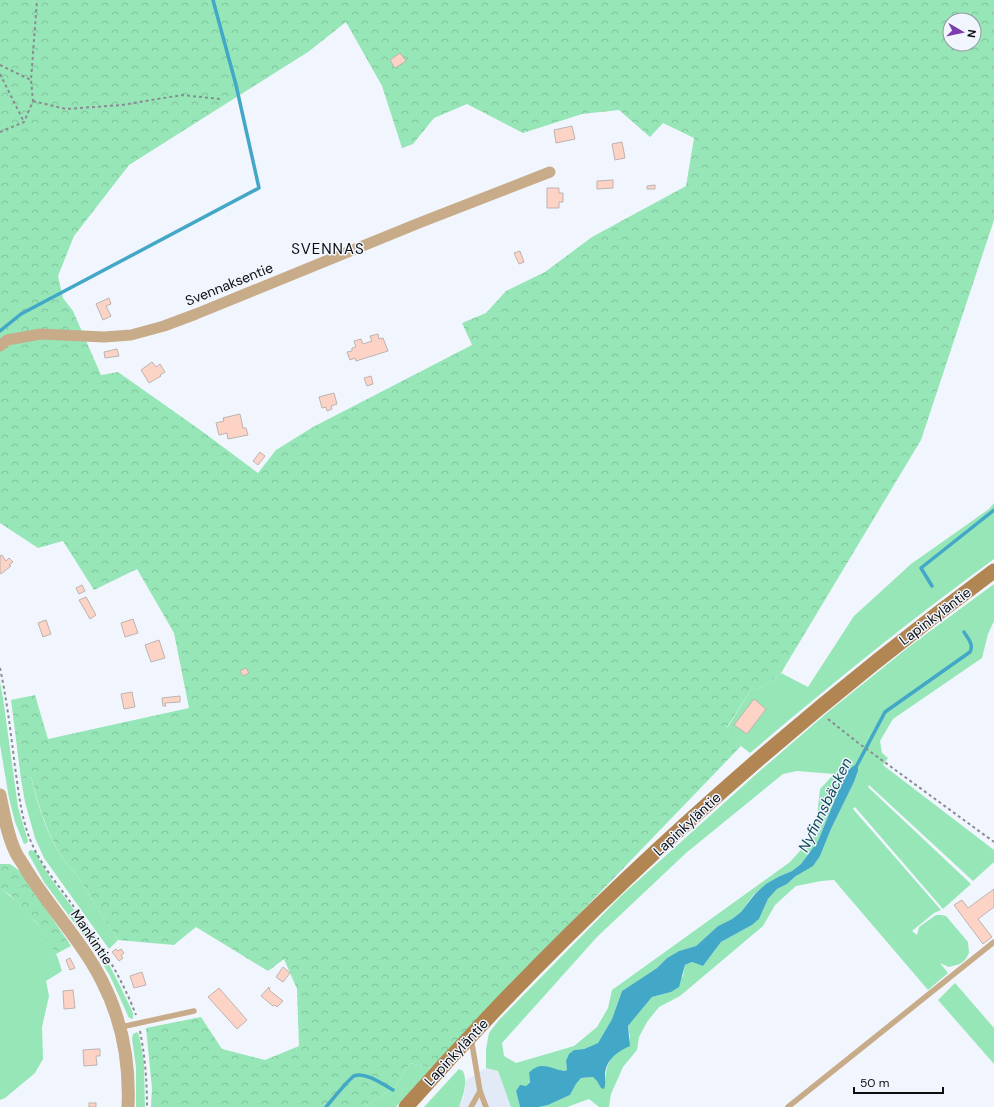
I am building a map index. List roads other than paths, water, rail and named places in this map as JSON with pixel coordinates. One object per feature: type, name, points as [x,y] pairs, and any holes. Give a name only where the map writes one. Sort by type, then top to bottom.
[{"type":"main road","name":"Lapinkyläntie","points":[[406,1107],[519,985],[571,932],[729,785],[928,620],[994,571]]},
{"type":"street","name":"Svennaksentie","points":[[0,346],[7,340],[41,334],[104,337],[131,335],[164,326],[550,172]]},
{"type":"street","name":"Mankintie","points":[[0,795],[7,830],[16,853],[34,882],[86,955],[102,980],[113,1003],[120,1026],[128,1071],[128,1107]]},
{"type":"lane","points":[[788,1107],[993,945]]},
{"type":"lane","points":[[120,1026],[194,1011]]},
{"type":"lane","points":[[471,1036],[480,1090],[486,1107]]},
{"type":"lane","points":[[471,1107],[480,1090]]},
{"type":"water","points":[[858,763],[858,771],[854,782],[831,829],[820,856],[813,866],[777,889],[768,899],[759,919],[752,925],[721,942],[703,966],[692,962],[685,965],[679,987],[671,992],[652,997],[628,1026],[630,1046],[617,1053],[610,1060],[606,1068],[604,1089],[601,1088],[593,1077],[581,1078],[570,1095],[548,1105],[539,1107],[520,1107],[516,1091],[520,1085],[526,1086],[530,1082],[529,1073],[533,1069],[546,1066],[564,1071],[567,1070],[566,1061],[569,1054],[574,1050],[584,1049],[598,1043],[612,1019],[622,991],[657,968],[667,958],[679,951],[696,946],[718,926],[732,919],[741,912],[755,894],[766,884],[792,871],[801,864],[818,841],[849,769]]},
{"type":"waterway","points":[[0,331],[21,314],[259,188],[236,85],[213,0]]},
{"type":"waterway","name":"Nyfinnsbäcken","points":[[932,586],[921,568],[994,510]]},
{"type":"waterway","name":"Nyfinnsbäcken","points":[[856,767],[885,712],[970,652],[971,644],[964,632]]},
{"type":"waterway","name":"Nyfinnsbäcken","points":[[326,1107],[354,1076],[363,1075],[369,1077],[393,1090]]},
{"type":"district","name":"SVENNAS","points":[[328,249]]}]
